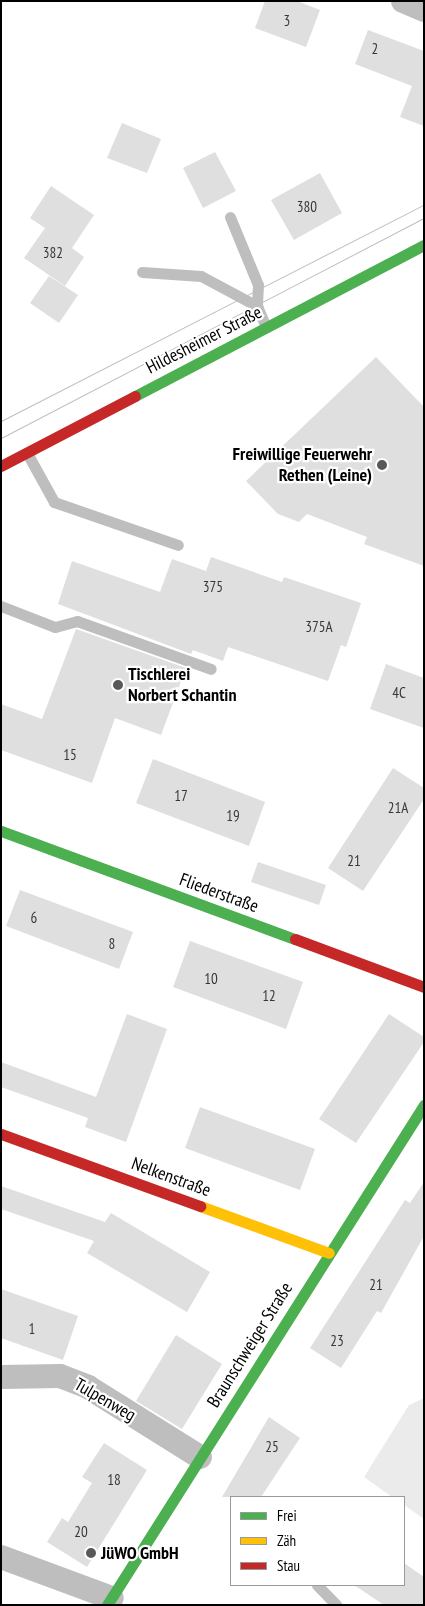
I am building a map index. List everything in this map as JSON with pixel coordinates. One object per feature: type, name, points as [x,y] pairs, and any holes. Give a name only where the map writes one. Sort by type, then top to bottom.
[{"type":"street","points":[[403,1],[424,10]]},
{"type":"street","name":"Hildesheimer Straße","points":[[1,466],[424,245]]},
{"type":"street","name":"Fliederstraße","points":[[1,831],[424,987]]},
{"type":"street","name":"Braunschweiger Straße","points":[[109,1601],[424,1105]]},
{"type":"street","name":"Nelkenstraße","points":[[1,1134],[329,1253]]},
{"type":"street","name":"Tulpenweg","points":[[1,1376],[60,1376],[88,1387],[200,1458]]},
{"type":"street","points":[[1,1557],[109,1601]]},
{"type":"lane","points":[[230,217],[258,285],[257,306],[266,327]]},
{"type":"lane","points":[[142,272],[201,276],[257,306]]},
{"type":"lane","points":[[27,453],[54,502],[178,545]]},
{"type":"lane","points":[[1,606],[55,626],[77,621],[211,670]]},
{"type":"lane","points":[[318,1586],[336,1605]]},
{"type":"shaded area","points":[[424,1398],[424,1519],[405,1506],[405,1496],[391,1496],[364,1477],[409,1405]]},
{"type":"building","points":[[265,1],[297,1],[320,10],[306,47],[255,28]]},
{"type":"building","points":[[368,30],[424,51],[424,126],[400,117],[412,86],[355,64]]},
{"type":"building","points":[[122,123],[161,139],[147,173],[107,158]]},
{"type":"building","points":[[215,152],[236,191],[203,208],[183,168]]},
{"type":"building","points":[[320,173],[342,213],[294,240],[271,200]]},
{"type":"building","points":[[51,186],[94,215],[72,248],[84,257],[65,286],[24,258],[45,228],[30,218]]},
{"type":"building","points":[[49,276],[78,295],[59,323],[30,303]]},
{"type":"building","points":[[376,357],[424,407],[424,566],[364,544],[367,537],[307,514],[299,522],[278,514],[246,481]]},
{"type":"building","points":[[211,557],[282,582],[284,577],[361,603],[346,647],[341,645],[328,681],[228,647],[223,661],[193,650],[191,654],[58,604],[72,561],[160,592],[172,559],[206,571]]},
{"type":"building","points":[[76,629],[186,668],[161,735],[115,718],[92,783],[1,750],[1,704],[42,719]]},
{"type":"building","points":[[386,664],[424,678],[424,728],[370,709]]},
{"type":"building","points":[[153,759],[265,802],[249,846],[136,803]]},
{"type":"building","points":[[393,768],[424,788],[424,799],[363,891],[328,868]]},
{"type":"building","points":[[258,862],[326,885],[319,905],[251,882]]},
{"type":"building","points":[[20,890],[133,932],[119,969],[6,926]]},
{"type":"building","points":[[190,941],[303,982],[286,1029],[173,987]]},
{"type":"building","points":[[127,1014],[167,1029],[126,1142],[85,1127],[88,1118],[1,1087],[1,1062],[96,1097]]},
{"type":"building","points":[[389,1014],[424,1037],[424,1042],[356,1143],[319,1119]]},
{"type":"building","points":[[200,1107],[315,1149],[300,1190],[185,1148]]},
{"type":"building","points":[[424,1182],[424,1236],[381,1313],[377,1311],[341,1368],[310,1348],[405,1200],[410,1203]]},
{"type":"building","points":[[1,1186],[105,1222],[111,1213],[210,1272],[187,1312],[87,1253],[94,1241],[1,1209]]},
{"type":"building","points":[[1,1289],[78,1316],[63,1360],[1,1338]]},
{"type":"building","points":[[176,1335],[222,1364],[182,1429],[136,1401]]},
{"type":"building","points":[[269,1417],[300,1438],[262,1496],[222,1497]]},
{"type":"building","points":[[104,1443],[147,1470],[87,1567],[47,1542],[62,1518],[68,1522],[92,1483],[82,1477]]},
{"type":"building","points":[[405,1564],[424,1577],[424,1605],[384,1605],[356,1586],[405,1586]]},
{"type":"tram line","points":[[1,421],[424,205]]},
{"type":"tram line","points":[[1,438],[424,218]]},
{"type":"traffic: fast","points":[[135,396],[424,245]]},
{"type":"traffic: fast","points":[[1,831],[295,939]]},
{"type":"traffic: fast","points":[[107,1605],[424,1105]]},
{"type":"traffic: slow","points":[[200,1206],[329,1253]]},
{"type":"traffic: jam","points":[[1,466],[135,396]]},
{"type":"traffic: jam","points":[[295,939],[424,987]]},
{"type":"traffic: jam","points":[[1,1134],[200,1206]]},
{"type":"place","name":"Freiwillige Feuerwehr Rethen (Leine)","points":[[382,465]]},
{"type":"place","name":"Tischlerei Norbert Schantin","points":[[118,685]]},
{"type":"place","name":"JüWO GmbH","points":[[91,1553]]}]
